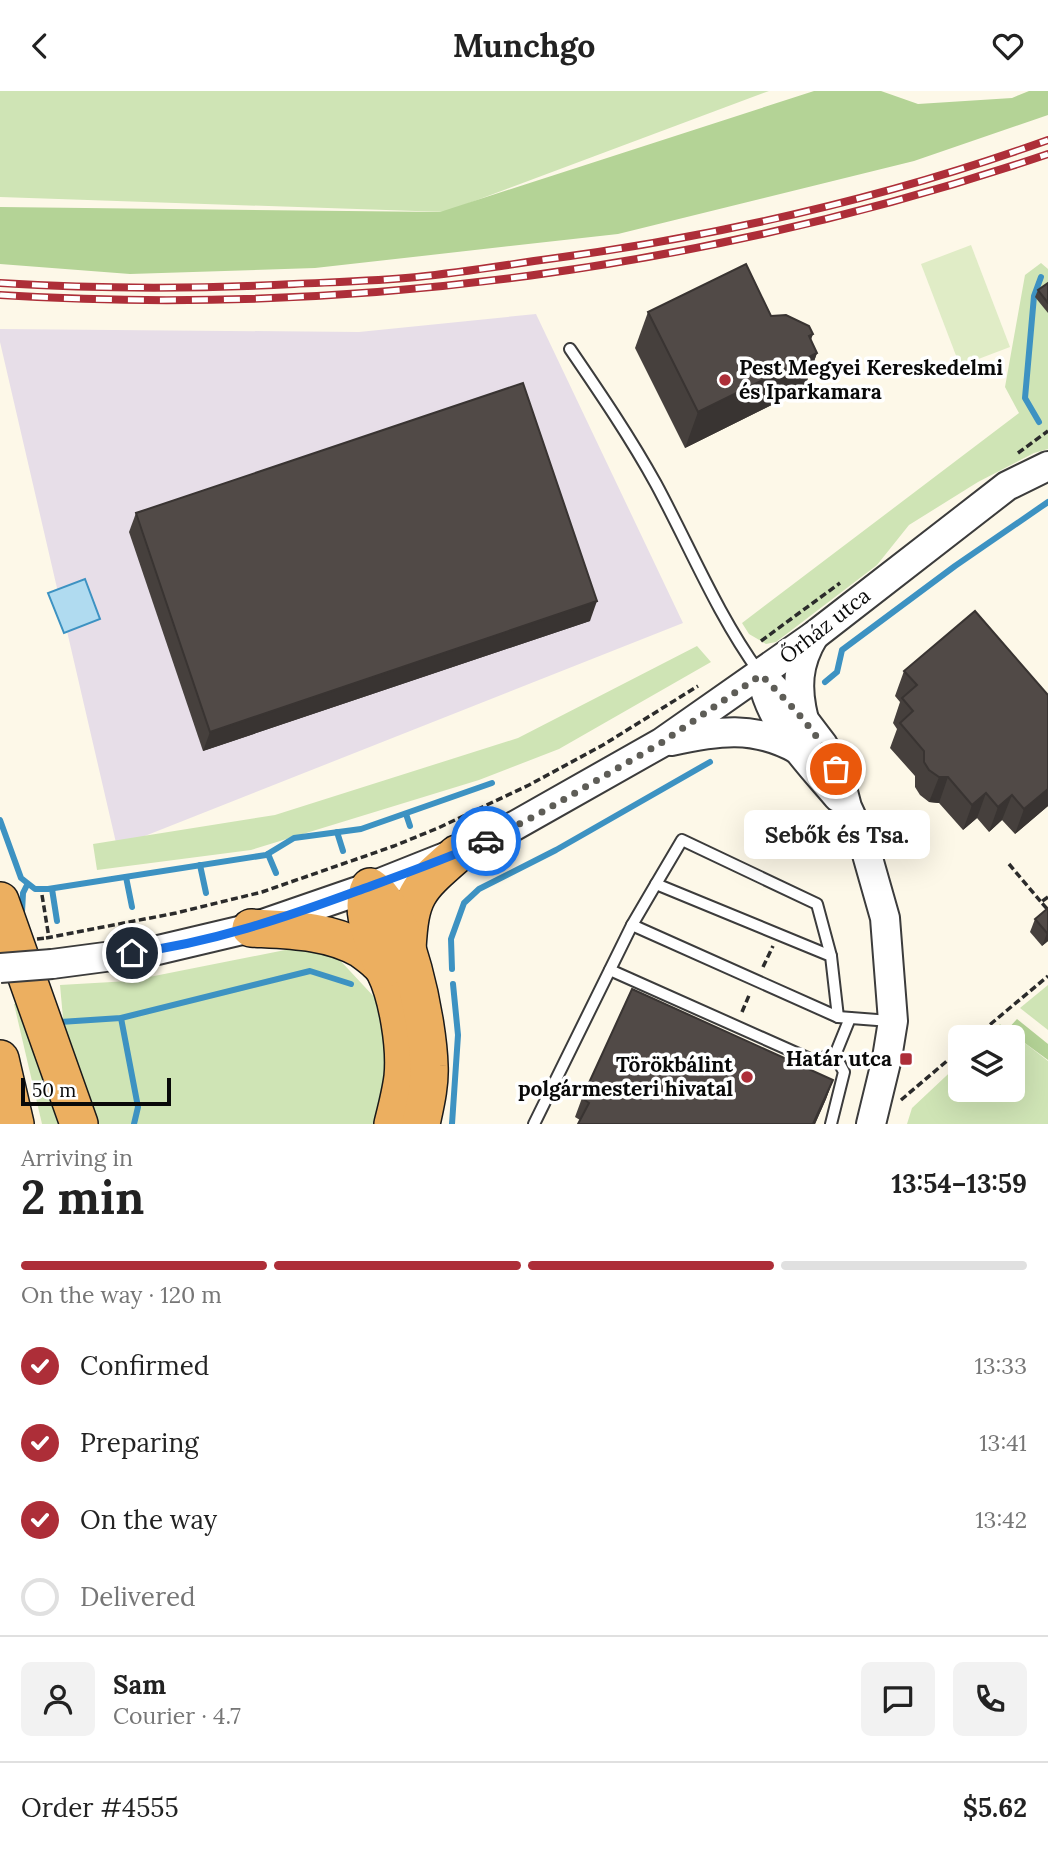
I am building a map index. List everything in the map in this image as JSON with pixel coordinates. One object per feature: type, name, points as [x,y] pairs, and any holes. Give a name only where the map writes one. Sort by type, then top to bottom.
[{"type":"highway","points":[[421,1124],[429,1068],[427,1034],[396,959],[412,903],[434,874],[457,854]]},
{"type":"highway","points":[[370,887],[384,897],[391,908],[396,959],[403,1075],[393,1124]]},
{"type":"highway","points":[[0,901],[79,1124]]},
{"type":"highway","points":[[251,928],[305,932],[335,938],[362,950],[396,959]]},
{"type":"highway","points":[[0,1059],[15,1124]]},
{"type":"street","name":"Őrház utca","points":[[0,968],[49,946],[158,950],[251,928],[457,854],[537,815],[661,743],[753,664],[815,635],[1007,486],[1048,466]]},
{"type":"street","points":[[804,720],[798,694],[799,673],[805,651],[815,635]]},
{"type":"street","points":[[753,664],[804,720],[823,745],[836,769],[847,807],[864,844],[885,918],[893,1021],[871,1124]]},
{"type":"street","points":[[753,664],[769,704],[797,749],[847,807]]},
{"type":"street","points":[[661,743],[738,732],[772,736],[797,749]]},
{"type":"lane","points":[[569,349],[606,402],[646,468],[732,634],[753,664]]},
{"type":"lane","points":[[534,1124],[632,925],[682,840],[817,904],[831,956],[838,1017]]},
{"type":"lane","points":[[656,884],[831,956]]},
{"type":"lane","points":[[632,925],[838,1017],[893,1021]]},
{"type":"lane","points":[[610,970],[812,1060],[835,1055]]},
{"type":"lane","points":[[835,1055],[850,1018]]},
{"type":"lane","points":[[831,1124],[845,1072],[835,1055]]},
{"type":"path","points":[[1014,456],[1048,431]]},
{"type":"path","points":[[753,664],[842,581]]},
{"type":"path","points":[[43,895],[49,946],[150,918],[262,892],[394,846],[529,785],[603,745],[705,681]]},
{"type":"path","points":[[1009,864],[1048,910]]},
{"type":"path","points":[[1041,902],[1048,897]]},
{"type":"path","points":[[990,1025],[1048,976]]},
{"type":"path","points":[[900,1101],[948,1060]]},
{"type":"shaded area","points":[[536,314],[683,623],[117,847],[0,342],[0,329],[359,332]]},
{"type":"green space","points":[[0,91],[769,91],[445,212],[0,197]]},
{"type":"green space","points":[[814,91],[881,91],[918,104],[1012,98],[1029,91],[1048,91],[1048,115],[914,161],[618,234],[315,268],[130,274],[0,264],[0,207],[440,212]]},
{"type":"green space","points":[[971,245],[1010,347],[960,366],[921,264]]},
{"type":"green space","points":[[1041,263],[1048,269],[1048,449],[1034,453],[978,482],[909,525],[877,565],[776,642],[766,644],[749,634],[742,623],[1019,413],[1005,387],[1025,275]]},
{"type":"green space","points":[[697,646],[711,662],[559,749],[479,780],[251,850],[97,870],[93,844],[275,815],[518,738]]},
{"type":"green space","points":[[300,947],[336,956],[377,1000],[385,1042],[384,1102],[375,1124],[94,1124],[64,1029],[60,985],[129,981]]},
{"type":"green space","points":[[1048,985],[1048,1030],[1020,1008]]},
{"type":"green space","points":[[20,1002],[66,1124],[42,1124],[14,1004]]},
{"type":"green space","points":[[1017,1019],[1024,1025],[1012,1025]]},
{"type":"green space","points":[[1025,1025],[1048,1044],[1048,1060],[1025,1043]]},
{"type":"green space","points":[[1025,1043],[1048,1061],[1048,1124],[907,1124],[912,1108],[948,1074],[948,1102],[1025,1102]]},
{"type":"water","points":[[85,579],[100,619],[64,633],[48,593]]},
{"type":"building","points":[[746,264],[771,316],[786,315],[809,326],[813,334],[809,336],[817,353],[698,412],[648,312]]},
{"type":"building","points":[[1048,283],[1048,303],[1038,290]]},
{"type":"building","points":[[523,383],[597,601],[210,732],[136,513]]},
{"type":"building","points":[[975,611],[1048,695],[1048,789],[1024,809],[1012,795],[998,807],[986,793],[972,805],[948,777],[939,777],[929,770],[924,762],[924,751],[900,723],[913,711],[902,698],[917,685],[904,671]]},
{"type":"building","points":[[1048,908],[1048,932],[1047,933],[1035,919]]},
{"type":"building","points":[[632,989],[833,1080],[813,1124],[578,1124],[589,1103],[582,1098]]},
{"type":"waterway","points":[[1039,422],[1025,398],[1034,296],[1041,277]]},
{"type":"waterway","points":[[825,682],[837,672],[842,650],[955,566],[1048,502]]},
{"type":"waterway","points":[[452,969],[451,939],[464,903],[479,889],[556,850],[710,762]]},
{"type":"waterway","points":[[0,820],[21,878],[35,889],[48,889],[266,855],[294,838],[361,829],[492,783]]},
{"type":"waterway","points":[[406,814],[410,826]]},
{"type":"waterway","points":[[337,832],[343,851]]},
{"type":"waterway","points":[[268,854],[276,873]]},
{"type":"waterway","points":[[200,865],[206,893]]},
{"type":"waterway","points":[[126,877],[132,907]]},
{"type":"waterway","points":[[22,912],[23,893],[27,885]]},
{"type":"waterway","points":[[52,889],[57,921]]},
{"type":"waterway","points":[[58,1018],[60,1022],[121,1018],[310,971],[351,984]]},
{"type":"waterway","points":[[452,1124],[458,1035],[453,984]]},
{"type":"waterway","points":[[121,1018],[138,1107],[134,1124]]},
{"type":"railway","points":[[0,283],[220,287],[386,279],[461,272],[665,241],[794,214],[922,181],[1048,140]]},
{"type":"railway","points":[[0,295],[133,300],[266,298],[399,290],[531,275],[662,255],[792,227],[921,194],[1048,154]]},
{"type":"way so far","points":[[486,841],[537,815],[661,743],[761,675],[804,720],[823,745],[836,769]]},
{"type":"place","name":"Pest Megyei Kereskedelmi és Iparkamara","points":[[725,380]]},
{"type":"place","name":"Sebők és Tsa.","points":[[836,769]]},
{"type":"place","name":"Határ utca","points":[[906,1059]]},
{"type":"place","name":"Törökbálint polgármesteri hivatal","points":[[747,1077]]},
{"type":"route","points":[[132,953],[158,950],[251,928],[370,887],[486,841]]}]
